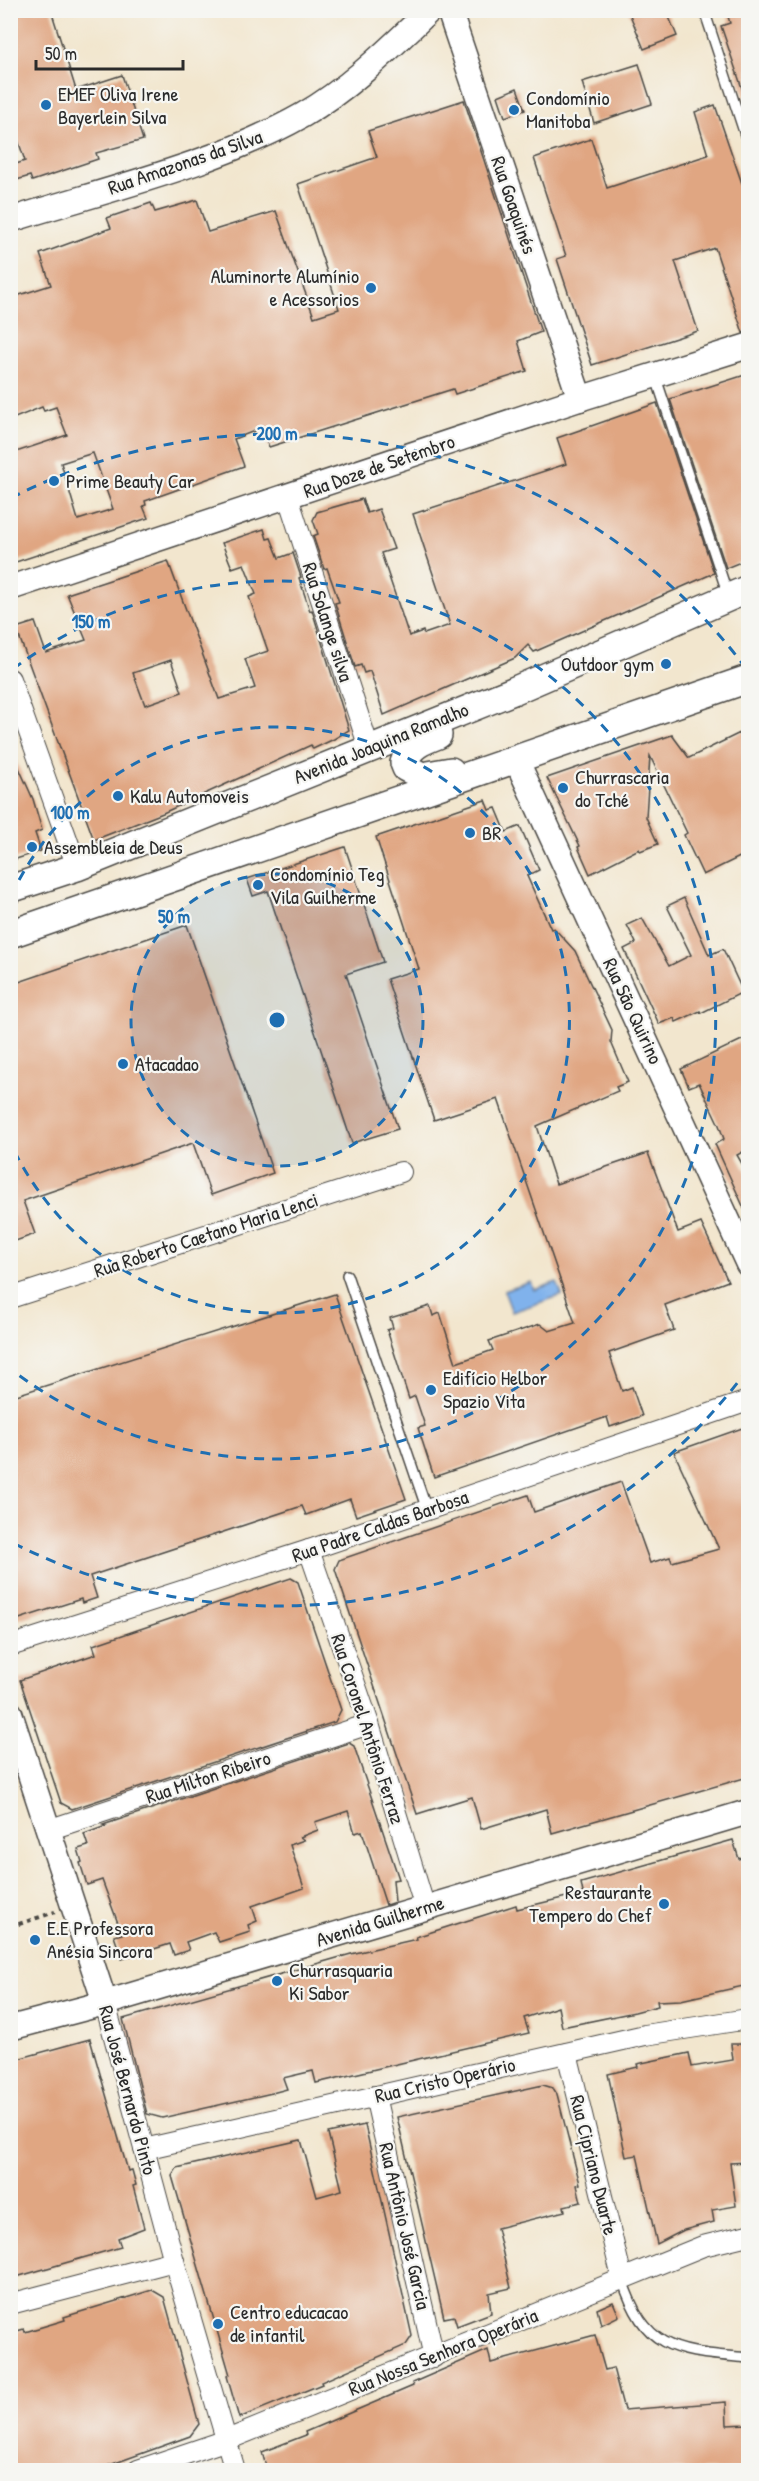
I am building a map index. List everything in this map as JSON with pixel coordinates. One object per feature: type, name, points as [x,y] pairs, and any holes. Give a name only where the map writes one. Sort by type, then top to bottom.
[{"type":"main road","name":"Avenida Joaquina Ramalho","points":[[10,889],[77,867],[513,691],[738,593]]},
{"type":"main road","points":[[10,934],[738,682],[748,665]]},
{"type":"main road","points":[[465,777],[453,771],[422,776],[406,768],[404,763],[408,751],[416,744],[500,706],[513,691]]},
{"type":"street","name":"Rua Amazonas da Silva","points":[[10,220],[252,141],[304,114],[356,77],[430,10]]},
{"type":"street","name":"Rua Goaquinés","points":[[449,10],[580,399]]},
{"type":"street","name":"Rua Doze de Setembro","points":[[10,588],[580,399],[748,346]]},
{"type":"street","name":"Rua Solange silva","points":[[288,497],[369,748]]},
{"type":"street","points":[[10,678],[77,867]]},
{"type":"street","name":"Rua São Quirino","points":[[516,759],[748,1264]]},
{"type":"street","name":"Rua Roberto Caetano Maria Lenci","points":[[10,1298],[401,1172]]},
{"type":"street","name":"Rua Padre Caldas Barbosa","points":[[10,1646],[309,1550],[748,1401]]},
{"type":"street","name":"Rua Coronel Antônio Ferraz","points":[[309,1550],[369,1724],[425,1908]]},
{"type":"street","name":"Rua José Bernardo Pinto","points":[[10,1713],[105,2003],[174,2261],[235,2470]]},
{"type":"street","name":"Rua Milton Ribeiro","points":[[48,1830],[369,1724]]},
{"type":"street","name":"Avenida Guilherme","points":[[10,2028],[105,2003],[748,1812]]},
{"type":"street","name":"Rua Cristo Operário","points":[[144,2149],[645,2036],[748,2019]]},
{"type":"street","name":"Rua Cipriano Duarte","points":[[567,2053],[622,2278]]},
{"type":"street","name":"Rua Antônio José Garcia","points":[[375,2096],[434,2357]]},
{"type":"street","name":"Rua Nossa Senhora Operária","points":[[138,2470],[227,2440],[703,2246],[748,2235]]},
{"type":"street","points":[[10,2304],[174,2261]]},
{"type":"lane","points":[[704,10],[748,144]]},
{"type":"lane","points":[[655,375],[738,593]]},
{"type":"lane","points":[[347,1275],[427,1510]]},
{"type":"lane","points":[[622,2278],[630,2304],[653,2336],[670,2346],[690,2352],[748,2358]]},
{"type":"path","points":[[10,1927],[56,1912]]},
{"type":"water","points":[[531,1282],[534,1290],[557,1282],[562,1295],[512,1312],[504,1291]]},
{"type":"building","name":"EMEF Oliva Irene Bayerlein Silva","points":[[10,10],[51,10],[76,90],[122,75],[143,140],[96,153],[98,159],[32,181],[30,176],[10,182],[10,166],[25,161],[10,116]]},
{"type":"building","points":[[628,10],[666,10],[677,36],[644,49]]},
{"type":"building","points":[[726,10],[748,10],[748,99],[746,100],[721,26],[730,23]]},
{"type":"building","points":[[639,64],[652,104],[594,123],[582,82]]},
{"type":"building","points":[[517,88],[525,110],[505,117],[498,96]]},
{"type":"building","points":[[464,100],[541,332],[518,341],[527,371],[455,394],[453,389],[269,447],[262,428],[234,439],[244,466],[145,501],[146,505],[143,506],[148,518],[10,564],[10,454],[67,435],[56,407],[44,411],[42,407],[10,420],[10,298],[51,285],[40,254],[111,228],[107,218],[151,203],[155,212],[197,200],[208,232],[276,211],[314,317],[339,309],[298,184],[377,157],[368,131]],"holes":[[[93,453],[113,509],[78,520],[61,463]]]},
{"type":"building","points":[[715,105],[748,201],[748,332],[743,333],[715,248],[675,261],[698,331],[592,365],[557,259],[566,256],[534,158],[591,139],[607,188],[708,155],[695,112]]},
{"type":"building","points":[[748,374],[748,559],[726,568],[670,399]]},
{"type":"building","points":[[657,403],[714,573],[534,652],[528,645],[515,658],[384,715],[370,671],[364,673],[361,665],[355,667],[335,603],[339,602],[327,568],[324,569],[313,536],[318,534],[313,520],[317,512],[362,499],[367,513],[379,509],[394,549],[381,553],[409,636],[423,631],[424,634],[450,625],[413,514],[566,464],[557,438]]},
{"type":"building","points":[[264,529],[267,539],[271,538],[279,558],[293,553],[301,577],[299,578],[310,611],[312,610],[349,730],[313,749],[311,745],[163,813],[94,840],[16,628],[35,622],[46,653],[86,640],[67,594],[168,561],[219,699],[255,688],[245,659],[268,651],[249,597],[256,594],[244,564],[232,568],[222,543]],"holes":[[[171,660],[182,692],[145,705],[133,673]]]},
{"type":"building","points":[[748,729],[748,853],[703,875],[684,835],[687,833],[650,756],[646,817],[658,844],[640,851],[639,849],[590,874],[578,847],[580,846],[547,778],[672,735],[689,758]]},
{"type":"building","points":[[10,748],[33,799],[42,830],[35,833],[41,851],[10,861]]},
{"type":"building","points":[[485,800],[489,810],[496,808],[506,832],[520,826],[539,870],[527,876],[551,929],[554,928],[575,951],[612,1030],[611,1042],[628,1082],[616,1087],[618,1091],[537,1126],[556,1184],[648,1153],[678,1232],[701,1223],[728,1281],[665,1305],[674,1330],[609,1353],[622,1391],[632,1387],[642,1416],[610,1427],[607,1417],[434,1477],[418,1428],[425,1426],[415,1396],[409,1399],[387,1330],[393,1328],[390,1318],[430,1306],[433,1316],[440,1313],[456,1363],[493,1350],[489,1341],[540,1324],[549,1331],[575,1323],[498,1099],[434,1120],[387,979],[419,969],[376,837]]},
{"type":"building","points":[[345,847],[383,962],[346,974],[398,1129],[352,1143],[268,891],[253,896],[247,879]]},
{"type":"building","points":[[684,898],[709,955],[723,949],[743,992],[701,1013],[700,1011],[676,1022],[674,1018],[659,1024],[624,949],[636,943],[627,925],[642,918],[669,966],[691,955],[667,906]]},
{"type":"building","name":"Atacadao","points":[[187,925],[273,1173],[211,1195],[193,1143],[23,1201],[35,1234],[10,1243],[10,985]]},
{"type":"building","points":[[748,1037],[748,1149],[737,1155],[748,1174],[748,1217],[715,1144],[724,1139],[719,1125],[699,1083],[689,1087],[681,1069]]},
{"type":"building","points":[[335,1294],[406,1499],[356,1516],[350,1499],[306,1515],[302,1506],[90,1576],[97,1598],[82,1603],[81,1599],[10,1622],[10,1397]]},
{"type":"building","points":[[748,1426],[748,1777],[552,1833],[546,1809],[481,1829],[472,1797],[417,1814],[335,1569],[339,1560],[528,1495],[534,1512],[621,1482],[650,1563],[670,1557],[672,1562],[719,1549],[674,1452]]},
{"type":"building","points":[[291,1578],[298,1582],[341,1710],[335,1722],[72,1809],[61,1803],[20,1680],[96,1654],[93,1645]]},
{"type":"building","points":[[349,1743],[354,1746],[399,1879],[393,1880],[395,1902],[386,1905],[362,1831],[355,1833],[348,1811],[315,1822],[318,1830],[300,1837],[304,1840],[290,1845],[304,1888],[252,1906],[257,1921],[248,1925],[250,1932],[219,1942],[214,1932],[186,1942],[189,1950],[174,1955],[170,1944],[122,1959],[114,1936],[122,1934],[102,1880],[87,1885],[80,1863],[82,1862],[78,1849],[88,1846],[84,1834],[106,1826],[103,1825]]},
{"type":"building","points":[[733,1840],[739,1859],[748,1856],[748,1985],[681,2000],[657,2001],[658,2006],[562,2027],[558,2007],[524,2018],[529,2033],[316,2083],[313,2071],[283,2078],[287,2089],[272,2093],[162,2118],[147,2114],[123,2019],[351,1954],[417,1939],[416,1937],[516,1905],[517,1909],[583,1893],[581,1883]]},
{"type":"building","points":[[90,2039],[128,2171],[132,2170],[136,2185],[133,2186],[144,2228],[118,2238],[121,2247],[16,2277],[13,2268],[10,2269],[10,2061]]},
{"type":"building","points":[[731,2044],[748,2044],[748,2162],[730,2163],[736,2206],[712,2210],[714,2222],[684,2230],[657,2244],[637,2155],[626,2157],[608,2074],[638,2067],[637,2064],[689,2053],[692,2067],[733,2060]]},
{"type":"building","points":[[543,2085],[553,2088],[557,2094],[580,2184],[577,2185],[581,2202],[564,2206],[565,2211],[497,2228],[511,2288],[489,2293],[491,2313],[457,2326],[454,2316],[444,2318],[397,2117]]},
{"type":"building","points":[[365,2125],[412,2336],[406,2345],[321,2382],[322,2384],[239,2418],[227,2376],[230,2375],[172,2176],[177,2168],[301,2140],[317,2197],[342,2190],[328,2133]]},
{"type":"building","points":[[152,2290],[164,2297],[199,2424],[190,2436],[96,2470],[10,2470],[10,2333],[24,2329],[25,2332],[65,2320],[64,2317]]},
{"type":"building","points":[[613,2302],[619,2316],[601,2325],[597,2309]]},
{"type":"building","points":[[595,2335],[605,2370],[613,2368],[624,2410],[726,2402],[727,2425],[748,2424],[748,2470],[267,2470],[262,2452],[306,2435],[305,2432],[413,2386],[412,2383],[488,2350],[491,2363]]},
{"type":"place","name":"EMEF Oliva Irene Bayerlein Silva","points":[[46,105]]},
{"type":"place","name":"Condomínio Manitoba","points":[[514,110]]},
{"type":"place","name":"Aluminorte Alumínio e Acessorios","points":[[371,288]]},
{"type":"place","name":"Prime Beauty Car","points":[[54,481]]},
{"type":"place","name":"Outdoor gym","points":[[666,664]]},
{"type":"place","name":"Churrascaria do Tché","points":[[563,788]]},
{"type":"place","name":"Kalu Automoveis","points":[[118,796]]},
{"type":"place","name":"BR","points":[[470,833]]},
{"type":"place","name":"Assembleia de Deus","points":[[32,847]]},
{"type":"place","name":"Condomínio Teg Vila Guilherme","points":[[258,885]]},
{"type":"place","name":"Atacadao","points":[[123,1064]]},
{"type":"place","name":"Edifício Helbor Spazio Vita","points":[[431,1390]]},
{"type":"place","name":"Restaurante Tempero do Chef","points":[[664,1904]]},
{"type":"place","name":"E.E Professora Anésia Sincora","points":[[35,1940]]},
{"type":"place","name":"Churrasquaria Ki Sabor","points":[[277,1981]]},
{"type":"place","name":"Centro educacao de infantil","points":[[218,2324]]}]
